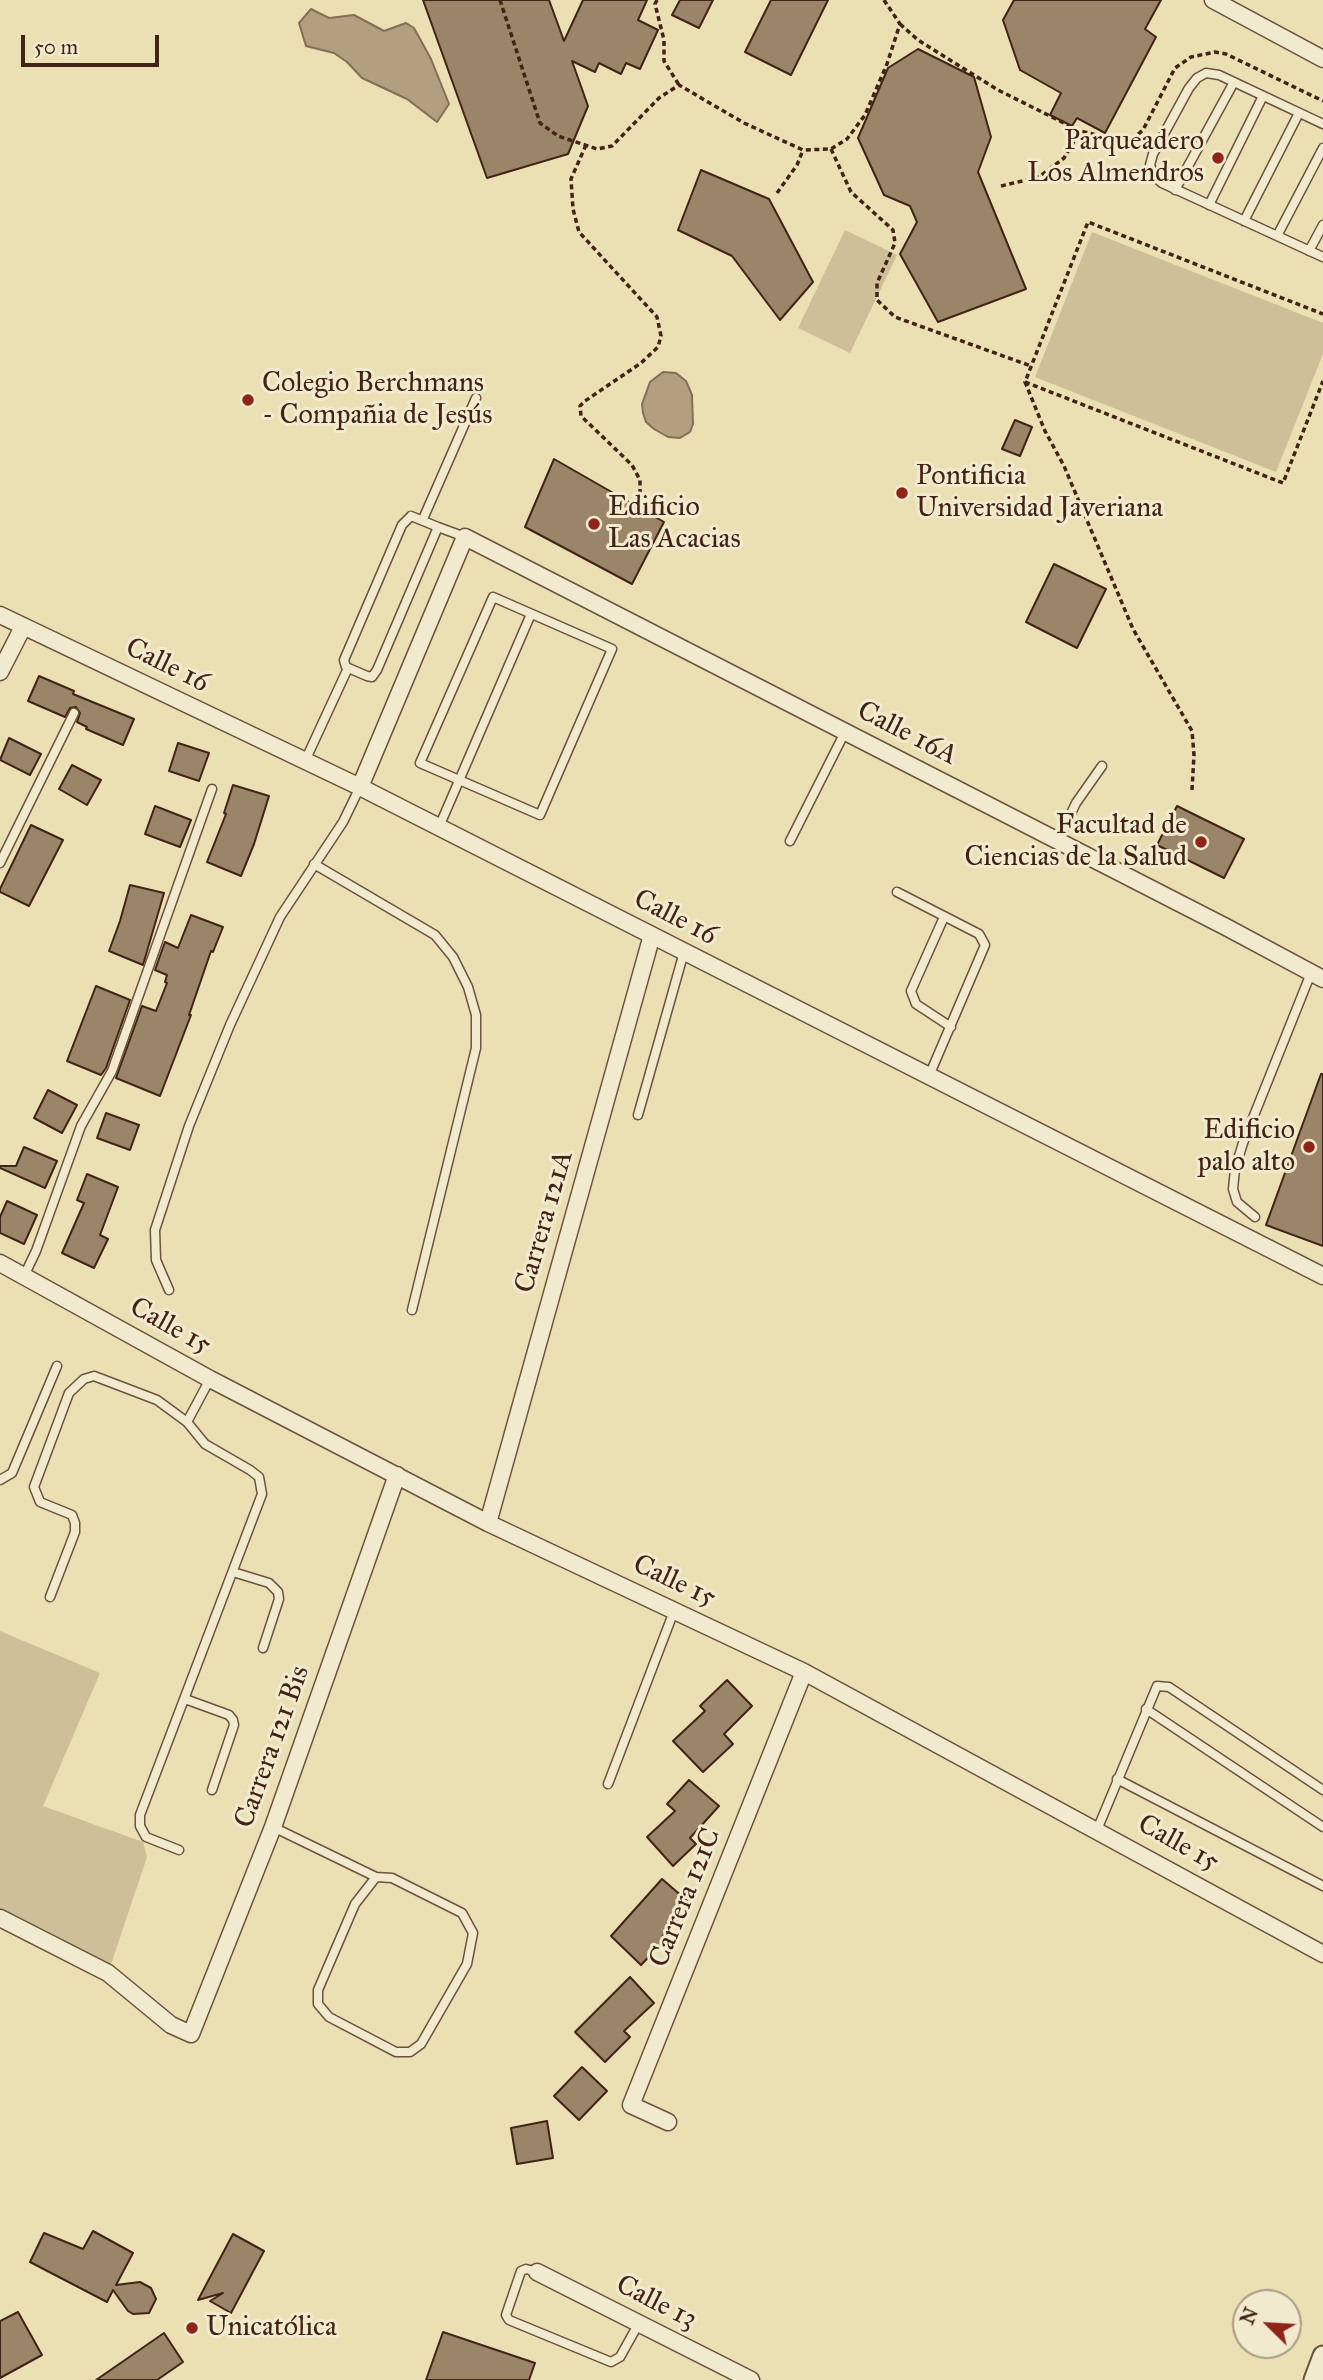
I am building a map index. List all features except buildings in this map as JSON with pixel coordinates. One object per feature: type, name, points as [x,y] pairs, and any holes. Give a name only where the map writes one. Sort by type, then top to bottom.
[{"type":"street","points":[[1213,0],[1323,59]]},
{"type":"street","points":[[360,787],[465,537]]},
{"type":"street","name":"Calle 16A","points":[[465,537],[1317,976]]},
{"type":"street","name":"Calle 16","points":[[0,615],[360,787],[1323,1276]]},
{"type":"street","points":[[0,673],[23,627]]},
{"type":"street","name":"Carrera 121A","points":[[488,1523],[652,935]]},
{"type":"street","name":"Calle 15","points":[[0,1264],[210,1379],[488,1523],[804,1672],[1323,1954]]},
{"type":"street","name":"Carrera 121 Bis","points":[[0,1918],[108,1973],[171,2025],[191,2034],[273,1827],[397,1475]]},
{"type":"street","name":"Carrera 121C","points":[[668,2122],[631,2105],[804,1672]]},
{"type":"street","name":"Calle 13","points":[[537,2272],[751,2380]]},
{"type":"street","points":[[1314,2380],[1323,2356]]},
{"type":"lane","points":[[1323,124],[1219,75],[1206,73],[1197,78],[1189,88],[1153,154],[1150,165],[1154,176],[1175,190],[1323,257]]},
{"type":"lane","points":[[1175,190],[1234,82]]},
{"type":"lane","points":[[1209,205],[1264,96]]},
{"type":"lane","points":[[1244,221],[1299,113]]},
{"type":"lane","points":[[1277,236],[1323,148]]},
{"type":"lane","points":[[1309,251],[1323,225]]},
{"type":"lane","points":[[423,519],[476,398]]},
{"type":"lane","points":[[438,527],[375,674],[367,676],[348,668],[343,663],[344,660],[402,525],[411,516],[465,537]]},
{"type":"lane","points":[[493,597],[612,649],[540,815],[460,780],[420,763],[493,597]]},
{"type":"lane","points":[[439,827],[531,614]]},
{"type":"lane","points":[[305,762],[348,668]]},
{"type":"lane","points":[[0,863],[74,713]]},
{"type":"lane","points":[[790,841],[845,732]]},
{"type":"lane","points":[[1058,841],[1076,803],[1102,766]]},
{"type":"lane","points":[[169,1290],[156,1260],[155,1230],[189,1126],[230,1025],[280,918],[343,822],[360,787]]},
{"type":"lane","points":[[24,1276],[36,1251],[81,1126],[112,1071],[212,789]]},
{"type":"lane","points":[[314,864],[435,935],[453,957],[468,987],[476,1015],[475,1048],[412,1310]]},
{"type":"lane","points":[[897,892],[979,934],[985,945],[929,1076]]},
{"type":"lane","points":[[944,916],[911,991],[916,1004],[951,1027]]},
{"type":"lane","points":[[638,1115],[684,952]]},
{"type":"lane","points":[[1255,1217],[1237,1202],[1233,1189],[1235,1169],[1243,1143],[1317,976]]},
{"type":"lane","points":[[0,1480],[12,1473],[57,1366]]},
{"type":"lane","points":[[50,1597],[75,1532],[75,1523],[72,1515],[40,1502],[34,1488],[69,1393],[79,1382],[94,1376],[157,1400],[187,1422],[205,1444],[259,1477],[262,1494],[140,1815],[140,1826],[146,1837],[179,1850]]},
{"type":"lane","points":[[187,1422],[210,1379]]},
{"type":"lane","points":[[233,1572],[269,1583],[278,1592],[279,1599],[263,1648]]},
{"type":"lane","points":[[608,1784],[674,1611]]},
{"type":"lane","points":[[1097,1830],[1157,1686],[1169,1687],[1323,1790]]},
{"type":"lane","points":[[185,1699],[229,1715],[233,1720],[234,1725],[212,1790]]},
{"type":"lane","points":[[1146,1709],[1323,1828]]},
{"type":"lane","points":[[1117,1779],[1323,1886]]},
{"type":"lane","points":[[273,1827],[376,1877],[392,1878],[462,1913],[473,1933],[467,1964],[421,2043],[410,2052],[396,2052],[329,2017],[318,2004],[318,1990],[355,1904],[376,1877]]},
{"type":"lane","points":[[537,2272],[526,2269],[521,2271],[506,2315],[509,2320],[611,2362],[620,2357],[639,2323]]},
{"type":"path","points":[[500,0],[540,123],[558,136],[597,149],[612,146],[659,98],[679,85]]},
{"type":"path","points":[[657,0],[655,4],[664,40],[664,61],[679,85],[744,123],[803,150],[831,149],[847,139],[864,115],[887,64],[900,24]]},
{"type":"path","points":[[884,0],[900,24],[918,40],[998,90],[1080,131],[1122,141]]},
{"type":"path","points":[[1001,186],[1039,177],[1064,158],[1080,131]]},
{"type":"path","points":[[586,145],[571,179],[573,209],[579,232],[657,317],[661,336],[658,347],[641,363],[585,401],[580,406],[581,416],[632,465],[640,480],[640,500]]},
{"type":"path","points":[[831,149],[851,192],[893,230],[895,243],[877,283],[877,300],[895,317],[1031,366]]},
{"type":"path","points":[[777,193],[797,165],[803,150]]},
{"type":"path","points":[[1192,790],[1192,731],[1133,629],[1069,476],[1045,431],[1025,382],[1088,222],[1323,314]]},
{"type":"path","points":[[1025,382],[1283,483],[1323,381]]},
{"type":"shaded area","points":[[311,9],[329,18],[354,15],[384,31],[406,23],[414,28],[431,59],[449,104],[437,122],[407,99],[362,78],[334,53],[306,46],[299,23]]},
{"type":"shaded area","points":[[845,230],[897,255],[850,353],[798,328]]},
{"type":"shaded area","points":[[1092,232],[1323,323],[1323,354],[1276,472],[1035,377]]},
{"type":"shaded area","points":[[663,372],[676,373],[686,381],[692,395],[693,424],[690,432],[680,438],[668,437],[654,429],[646,422],[643,413],[642,404],[650,382]]},
{"type":"shaded area","points":[[0,1631],[100,1673],[43,1806],[143,1842],[147,1857],[108,1973],[0,1918]]},
{"type":"place","name":"Parqueadero Los Almendros","points":[[1218,158]]},
{"type":"place","name":"Colegio Berchmans - Compañia de Jesús","points":[[248,400]]},
{"type":"place","name":"Pontificia Universidad Javeriana","points":[[902,493]]},
{"type":"place","name":"Edificio Las Acacias","points":[[594,524]]},
{"type":"place","name":"Facultad de Ciencias de la Salud","points":[[1201,842]]},
{"type":"place","name":"Edificio palo alto","points":[[1309,1147]]},
{"type":"place","name":"Unicatólica","points":[[192,2328]]}]
